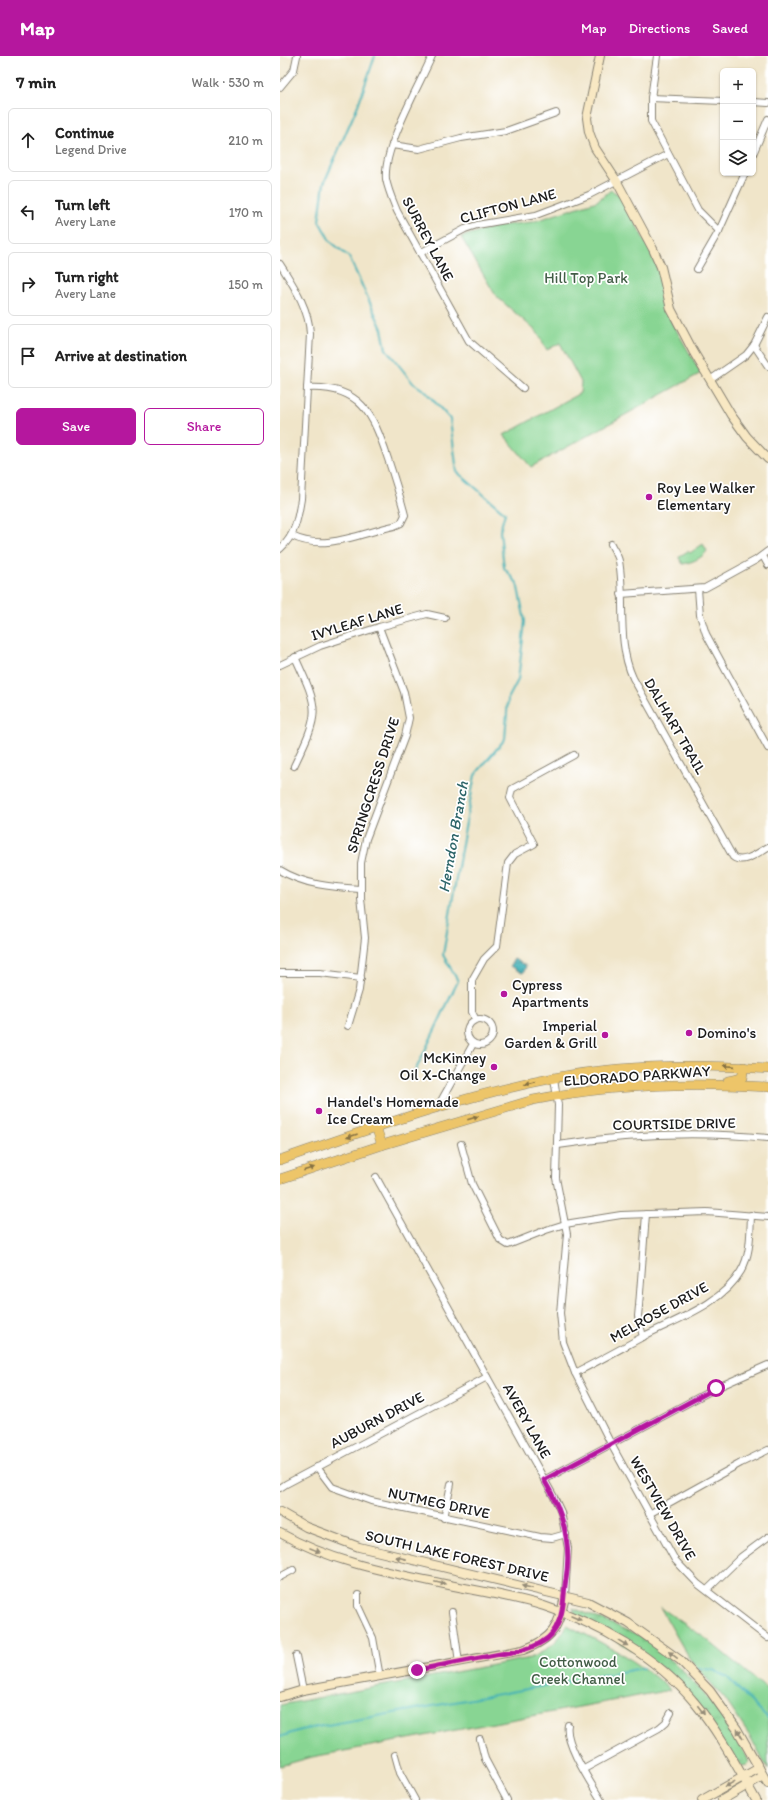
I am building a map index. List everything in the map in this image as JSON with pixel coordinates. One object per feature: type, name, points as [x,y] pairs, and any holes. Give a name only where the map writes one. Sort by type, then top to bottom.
[{"type":"main road","points":[[600,56],[588,118],[589,132],[595,148],[616,180],[653,249],[661,267],[671,309],[678,324],[710,380],[747,437],[768,459]]},
{"type":"main road","name":"ELDORADO PARKWAY","points":[[280,1160],[376,1127],[456,1103],[554,1078],[667,1066],[768,1068]]},
{"type":"main road","points":[[697,1084],[703,1082],[735,1081],[742,1078],[744,1067]]},
{"type":"main road","name":"ELDORADO PARKWAY","points":[[280,1179],[382,1145],[533,1100],[630,1087],[697,1084],[768,1087]]},
{"type":"main road","points":[[376,1127],[382,1145]]},
{"type":"main road","name":"SOUTH LAKE FOREST DRIVE","points":[[280,1512],[306,1526],[359,1547],[588,1602],[639,1630],[680,1660],[701,1682],[725,1711],[768,1784]]},
{"type":"main road","name":"SOUTH LAKE FOREST DRIVE","points":[[280,1532],[306,1546],[348,1562],[378,1570],[521,1600],[562,1612],[589,1624],[643,1656],[675,1682],[696,1704],[710,1723],[756,1800]]},
{"type":"main road","name":"AVERY LANE","points":[[280,1697],[303,1690],[523,1650],[536,1646],[550,1636],[559,1622],[565,1596]]},
{"type":"main road","points":[[702,1800],[759,1768]]},
{"type":"main road","points":[[722,1800],[764,1776]]},
{"type":"street","points":[[280,87],[294,70],[297,56]]},
{"type":"street","name":"SURREY LANE","points":[[432,56],[392,145],[387,173],[390,192],[397,211],[469,341],[524,388]]},
{"type":"street","points":[[657,56],[651,121],[698,210],[719,231]]},
{"type":"street","points":[[652,98],[720,101]]},
{"type":"street","points":[[756,102],[768,103]]},
{"type":"street","points":[[392,145],[419,148],[461,138],[506,130],[556,113]]},
{"type":"street","points":[[756,147],[768,119]]},
{"type":"street","name":"CLIFTON LANE","points":[[420,253],[465,229],[477,225],[536,215],[589,195],[668,154]]},
{"type":"street","points":[[697,269],[719,231],[743,176]]},
{"type":"street","points":[[280,264],[303,303],[309,322],[310,334],[301,499],[298,517],[292,536],[280,549]]},
{"type":"street","points":[[710,380],[734,365],[754,345],[768,317]]},
{"type":"street","points":[[754,345],[768,366]]},
{"type":"street","points":[[292,536],[314,543],[338,540],[394,526],[401,523],[405,514],[379,431],[370,413],[361,403],[342,392],[329,388],[307,388]]},
{"type":"street","name":"DALHART TRAIL","points":[[610,544],[619,559],[625,652],[633,678],[732,855],[737,860],[745,859],[768,847]]},
{"type":"street","points":[[621,594],[698,590],[763,556],[768,551]]},
{"type":"street","points":[[763,556],[768,565]]},
{"type":"street","points":[[698,590],[701,620],[708,639],[768,748]]},
{"type":"street","name":"IVYLEAF LANE","points":[[280,665],[320,646],[379,627],[427,614],[445,618]]},
{"type":"street","name":"SPRINGCRESS DRIVE","points":[[348,1026],[360,978],[365,929],[360,889],[366,839],[405,736],[409,718],[404,692],[379,627]]},
{"type":"street","points":[[294,766],[310,733],[315,709],[313,698],[295,657]]},
{"type":"street","points":[[476,1020],[472,1012],[472,980],[484,959],[497,946],[508,863],[515,854],[534,844],[510,798],[512,789],[574,755]]},
{"type":"street","points":[[280,870],[301,880],[312,883],[360,889]]},
{"type":"street","points":[[280,972],[320,973],[360,978]]},
{"type":"street","points":[[476,1020],[485,1020],[489,1022],[493,1030],[492,1038],[482,1046],[473,1044],[467,1033],[469,1025],[476,1020]]},
{"type":"street","points":[[436,1109],[473,1044]]},
{"type":"street","name":"WESTVIEW DRIVE","points":[[554,1078],[557,1096],[558,1145],[556,1178],[565,1224],[567,1247],[560,1324],[564,1342],[575,1373],[611,1444],[674,1560],[686,1573],[768,1638]]},
{"type":"street","points":[[448,1090],[456,1103]]},
{"type":"street","name":"COURTSIDE DRIVE","points":[[558,1145],[616,1137],[654,1134],[704,1134],[768,1138]]},
{"type":"street","points":[[461,1144],[472,1184],[496,1233],[504,1244],[512,1245],[538,1233],[565,1224],[621,1215],[707,1212],[768,1217]]},
{"type":"street","name":"AVERY LANE","points":[[376,1177],[561,1512],[566,1534],[568,1564],[565,1596]]},
{"type":"street","points":[[643,1337],[638,1316],[638,1306],[646,1214]]},
{"type":"street","name":"MELROSE DRIVE","points":[[575,1373],[703,1306],[726,1289],[744,1266],[748,1252],[751,1215]]},
{"type":"street","points":[[544,1480],[716,1388],[768,1365]]},
{"type":"street","name":"AUBURN DRIVE","points":[[280,1488],[487,1377]]},
{"type":"street","points":[[649,1514],[741,1463],[768,1450]]},
{"type":"street","name":"NUTMEG DRIVE","points":[[317,1467],[332,1487],[371,1501],[540,1538],[552,1538],[566,1534]]},
{"type":"street","points":[[444,1518],[452,1484]]},
{"type":"street","points":[[707,1590],[741,1557],[768,1537]]},
{"type":"street","points":[[280,1577],[293,1570]]},
{"type":"street","points":[[358,1595],[358,1606],[373,1638],[380,1677]]},
{"type":"street","points":[[452,1612],[459,1662]]},
{"type":"street","points":[[296,1656],[303,1690]]},
{"type":"street","points":[[584,1769],[659,1728],[666,1722],[671,1713]]},
{"type":"street","points":[[568,1725],[567,1736],[601,1800]]},
{"type":"street","points":[[480,1739],[485,1759],[507,1800]]},
{"type":"street","points":[[395,1755],[400,1773],[415,1800]]},
{"type":"green space","name":"Hill Top Park","points":[[611,190],[621,196],[655,260],[670,319],[701,373],[531,467],[504,435],[580,393],[581,382],[560,343],[547,350],[537,332],[496,296],[461,237],[496,226],[532,222],[597,201]]},
{"type":"green space","points":[[703,544],[707,551],[705,554],[696,560],[683,564],[679,558],[680,556],[688,551],[690,553]]},
{"type":"green space","points":[[660,1607],[705,1638],[768,1690],[768,1770],[751,1738],[725,1699],[689,1658]]},
{"type":"green space","points":[[573,1608],[639,1635],[661,1651],[682,1670],[715,1706],[731,1729],[749,1763],[741,1766],[668,1672],[577,1616]]},
{"type":"green space","name":"Cottonwood Creek Channel","points":[[567,1625],[608,1646],[634,1662],[670,1690],[312,1757],[280,1766],[280,1705],[530,1658],[552,1645]]},
{"type":"water","points":[[514,959],[526,966],[524,972],[522,973],[510,966]]},
{"type":"waterway","name":"Herndon Branch","points":[[375,56],[358,105],[324,183],[319,221],[330,241],[349,257],[382,329],[386,349],[413,383],[425,391],[450,419],[457,472],[505,513],[500,531],[504,568],[517,583],[525,621],[518,680],[508,699],[505,739],[475,775],[463,838],[443,955],[458,981],[411,1080]]},
{"type":"waterway","points":[[280,1737],[300,1730],[643,1668]]},
{"type":"waterway","points":[[697,1668],[713,1670],[727,1677],[768,1719]]},
{"type":"place","name":"Roy Lee Walker Elementary","points":[[649,497]]},
{"type":"place","name":"Cypress Apartments","points":[[504,994]]},
{"type":"place","name":"Domino's","points":[[689,1033]]},
{"type":"place","name":"Imperial Garden & Grill","points":[[605,1035]]},
{"type":"place","name":"McKinney Oil X-Change","points":[[494,1067]]},
{"type":"place","name":"Handel's Homemade Ice Cream","points":[[319,1111]]},
{"type":"route","points":[[417,1670],[523,1650],[536,1646],[550,1636],[559,1622],[562,1612],[568,1564],[568,1548],[561,1512],[544,1480],[716,1388]]}]
